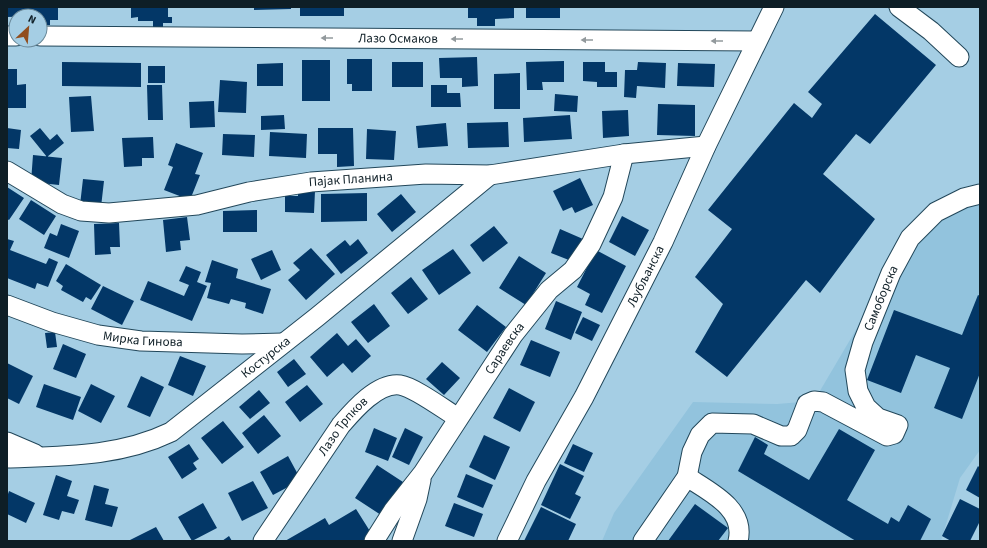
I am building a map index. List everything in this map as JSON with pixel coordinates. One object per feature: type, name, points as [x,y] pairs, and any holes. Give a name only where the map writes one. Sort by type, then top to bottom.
[{"type":"street","name":"Љубљанска","points":[[507,541],[536,481],[584,397],[660,249],[706,146],[774,7]]},
{"type":"street","points":[[899,7],[931,31],[959,57]]},
{"type":"street","name":"Лазо Осмаков","points":[[48,36],[756,42]]},
{"type":"street","name":"Пајак Планина","points":[[7,171],[62,204],[81,211],[94,213],[197,205],[275,187],[311,182],[426,174],[490,175],[624,154],[706,146]]},
{"type":"street","name":"Сараевска","points":[[374,541],[393,510],[423,473],[513,335],[549,290],[573,270],[591,244],[613,197],[624,154]]},
{"type":"street","name":"Костурска","points":[[7,458],[81,456],[126,449],[150,442],[171,432],[317,317],[490,175]]},
{"type":"street","name":"Самоборска","points":[[687,477],[692,452],[700,435],[712,423],[753,424],[781,436],[791,436],[797,430],[807,404],[814,401],[823,402],[887,436],[894,434],[898,425],[878,418],[866,407],[858,391],[855,370],[863,342],[892,273],[910,238],[936,212],[964,198],[980,194]]},
{"type":"street","name":"Мирка Гинова","points":[[7,305],[52,322],[98,335],[141,341],[242,344],[283,343]]},
{"type":"street","name":"Лазо Трпков","points":[[263,541],[340,425],[356,408],[375,393],[385,387],[400,385],[416,392],[458,418]]},
{"type":"street","points":[[7,442],[42,457]]},
{"type":"street","points":[[402,541],[417,499],[423,473]]},
{"type":"street","points":[[643,541],[687,477],[723,501],[735,515],[739,528],[738,541]]},
{"type":"shaded area","points":[[980,195],[980,450],[960,478],[941,541],[602,541],[614,513],[693,402],[777,404],[814,401],[910,238]]},
{"type":"building","points":[[7,7],[58,7],[58,20],[50,20],[50,25],[48,25],[48,8],[8,8],[7,17]]},
{"type":"building","points":[[131,7],[168,7],[168,17],[172,17],[172,23],[163,23],[163,29],[153,29],[153,21],[138,21],[138,17],[131,18]]},
{"type":"building","points":[[254,7],[291,7],[291,9],[254,10]]},
{"type":"building","points":[[300,7],[344,7],[344,16],[300,16]]},
{"type":"building","points":[[468,7],[514,7],[514,18],[495,19],[495,26],[477,26],[477,18],[468,18]]},
{"type":"building","points":[[526,7],[560,7],[560,18],[526,18]]},
{"type":"building","points":[[875,14],[936,65],[870,144],[856,134],[823,174],[875,219],[820,293],[806,280],[727,377],[695,352],[723,304],[695,277],[732,229],[708,210],[794,103],[812,118],[822,104],[808,92]]},
{"type":"building","points":[[477,57],[478,86],[462,87],[462,78],[440,78],[439,58]]},
{"type":"building","points":[[347,59],[372,59],[372,91],[352,91],[352,84],[347,84]]},
{"type":"building","points":[[302,60],[330,60],[330,101],[302,101]]},
{"type":"building","points":[[564,61],[564,82],[542,82],[543,90],[527,90],[526,62]]},
{"type":"building","points":[[62,62],[141,63],[141,87],[62,86]]},
{"type":"building","points":[[392,62],[423,62],[423,87],[392,87]]},
{"type":"building","points":[[583,62],[605,62],[605,72],[617,72],[617,87],[597,87],[597,82],[583,81]]},
{"type":"building","points":[[638,62],[666,63],[665,88],[637,86],[636,98],[624,97],[625,70],[637,70]]},
{"type":"building","points":[[283,63],[283,86],[257,86],[257,64]]},
{"type":"building","points":[[678,63],[715,64],[714,87],[677,86]]},
{"type":"building","points":[[148,66],[165,66],[165,83],[148,83]]},
{"type":"building","points":[[7,69],[17,69],[17,85],[26,84],[26,108],[7,108]]},
{"type":"building","points":[[520,73],[520,109],[494,109],[494,74]]},
{"type":"building","points":[[220,80],[247,82],[246,113],[218,112]]},
{"type":"building","points":[[147,85],[162,85],[163,120],[148,120]]},
{"type":"building","points":[[431,85],[447,85],[447,93],[460,93],[461,107],[431,107]]},
{"type":"building","points":[[555,94],[578,96],[577,112],[554,111]]},
{"type":"building","points":[[91,96],[94,131],[71,132],[69,97]]},
{"type":"building","points":[[214,101],[215,127],[190,128],[189,102]]},
{"type":"building","points":[[658,104],[695,105],[695,136],[657,135]]},
{"type":"building","points":[[628,110],[629,136],[603,138],[602,111]]},
{"type":"building","points":[[284,115],[285,129],[261,130],[261,116]]},
{"type":"building","points":[[570,115],[572,139],[524,142],[523,118]]},
{"type":"building","points":[[508,122],[509,147],[468,148],[467,123]]},
{"type":"building","points":[[446,123],[448,146],[418,148],[416,126]]},
{"type":"building","points":[[7,128],[21,130],[19,149],[7,148]]},
{"type":"building","points":[[40,128],[50,140],[57,134],[64,143],[47,157],[30,136]]},
{"type":"building","points":[[318,128],[353,128],[354,166],[337,167],[337,154],[318,154]]},
{"type":"building","points":[[367,129],[396,131],[394,160],[366,159]]},
{"type":"building","points":[[270,132],[307,134],[306,158],[269,156]]},
{"type":"building","points":[[223,134],[255,135],[254,157],[222,155]]},
{"type":"building","points":[[153,137],[154,158],[142,158],[142,166],[124,167],[122,138]]},
{"type":"building","points":[[176,143],[203,153],[195,174],[200,175],[190,200],[164,190],[173,167],[168,165]]},
{"type":"building","points":[[33,155],[62,158],[59,185],[31,182]]},
{"type":"building","points":[[580,178],[593,205],[575,213],[572,207],[563,211],[553,191]]},
{"type":"building","points":[[83,179],[104,181],[101,207],[80,205]]},
{"type":"building","points":[[7,187],[24,198],[9,220],[7,219]]},
{"type":"building","points":[[298,191],[315,191],[314,213],[285,212],[285,196],[298,196]]},
{"type":"building","points":[[367,193],[367,221],[321,222],[321,194]]},
{"type":"building","points":[[401,194],[416,212],[392,232],[377,214]]},
{"type":"building","points":[[31,200],[56,216],[44,235],[19,219]]},
{"type":"building","points":[[257,210],[257,232],[223,232],[223,211]]},
{"type":"building","points":[[622,216],[649,230],[635,256],[609,242]]},
{"type":"building","points":[[187,217],[190,240],[180,241],[181,250],[166,252],[163,220]]},
{"type":"building","points":[[119,223],[120,247],[110,247],[111,254],[95,255],[94,224]]},
{"type":"building","points":[[61,224],[79,231],[69,258],[44,248],[50,233],[57,236]]},
{"type":"building","points":[[494,226],[508,243],[483,262],[470,245]]},
{"type":"building","points":[[560,229],[583,239],[574,262],[551,253]]},
{"type":"building","points":[[7,239],[14,241],[10,250],[46,264],[49,258],[58,262],[48,287],[37,283],[35,289],[7,278]]},
{"type":"building","points":[[358,239],[368,253],[341,274],[326,255],[345,240],[350,246]]},
{"type":"building","points":[[311,248],[335,274],[306,300],[288,280],[300,270],[293,263]]},
{"type":"building","points":[[453,249],[471,273],[439,295],[422,270]]},
{"type":"building","points":[[272,250],[281,270],[261,280],[251,259]]},
{"type":"building","points":[[596,250],[626,266],[602,313],[585,305],[590,294],[577,287]]},
{"type":"building","points":[[519,256],[546,273],[526,305],[499,288]]},
{"type":"building","points":[[212,260],[238,269],[236,278],[271,289],[263,314],[245,308],[246,303],[231,299],[229,304],[207,298],[211,283],[205,282]]},
{"type":"building","points":[[66,264],[101,285],[91,300],[86,297],[83,302],[61,290],[63,286],[56,281]]},
{"type":"building","points":[[186,266],[201,272],[197,282],[207,286],[192,321],[140,300],[148,281],[184,296],[189,285],[179,281]]},
{"type":"building","points":[[411,277],[428,299],[408,314],[391,293]]},
{"type":"building","points":[[103,286],[134,301],[122,325],[91,309]]},
{"type":"building","points":[[978,295],[980,296],[980,373],[962,419],[934,408],[950,368],[916,355],[901,393],[867,380],[894,310],[962,335]]},
{"type":"building","points":[[556,301],[582,312],[571,340],[545,329]]},
{"type":"building","points":[[374,304],[390,326],[368,343],[351,322]]},
{"type":"building","points":[[477,305],[506,327],[487,352],[458,330]]},
{"type":"building","points":[[583,317],[600,325],[592,341],[575,333]]},
{"type":"building","points":[[55,332],[57,347],[47,348],[45,333]]},
{"type":"building","points":[[337,333],[348,346],[356,339],[371,356],[352,373],[343,363],[327,377],[310,357]]},
{"type":"building","points":[[531,340],[560,352],[550,377],[520,365]]},
{"type":"building","points":[[63,344],[86,354],[76,378],[53,369]]},
{"type":"building","points":[[180,356],[206,366],[193,396],[168,385]]},
{"type":"building","points":[[294,359],[306,374],[288,387],[277,372]]},
{"type":"building","points":[[442,362],[460,378],[444,395],[426,379]]},
{"type":"building","points":[[7,363],[33,376],[19,404],[7,398]]},
{"type":"building","points":[[141,376],[164,387],[150,417],[127,407]]},
{"type":"building","points":[[44,384],[81,397],[73,420],[36,407]]},
{"type":"building","points":[[91,384],[115,396],[101,423],[78,411]]},
{"type":"building","points":[[307,385],[323,404],[300,422],[285,402]]},
{"type":"building","points":[[509,388],[535,402],[520,432],[493,418]]},
{"type":"building","points":[[259,390],[270,403],[250,419],[239,407]]},
{"type":"building","points":[[264,415],[281,436],[258,454],[242,433]]},
{"type":"building","points":[[223,421],[244,447],[222,464],[201,438]]},
{"type":"building","points":[[374,428],[397,438],[388,461],[365,452]]},
{"type":"building","points":[[405,428],[423,437],[409,465],[392,457]]},
{"type":"building","points":[[839,429],[875,450],[847,500],[888,524],[891,517],[899,522],[908,505],[931,519],[920,541],[856,541],[738,471],[755,437],[768,445],[764,454],[809,480]]},
{"type":"building","points":[[484,435],[510,447],[495,480],[469,467]]},
{"type":"building","points":[[189,444],[199,459],[193,463],[197,469],[182,479],[168,457]]},
{"type":"building","points":[[573,444],[593,453],[584,472],[564,463]]},
{"type":"building","points":[[288,456],[301,480],[273,495],[260,472]]},
{"type":"building","points":[[560,464],[584,476],[575,494],[581,497],[570,519],[541,505]]},
{"type":"building","points":[[377,465],[403,482],[381,515],[355,498]]},
{"type":"building","points":[[978,466],[980,468],[980,498],[966,490]]},
{"type":"building","points":[[466,474],[493,485],[483,508],[457,497]]},
{"type":"building","points":[[56,475],[72,481],[67,496],[79,500],[74,514],[62,511],[59,520],[43,515]]},
{"type":"building","points":[[253,481],[268,508],[242,521],[228,493]]},
{"type":"building","points":[[94,485],[109,489],[105,504],[118,507],[112,527],[85,520]]},
{"type":"building","points":[[9,491],[35,503],[26,523],[7,514],[7,497]]},
{"type":"building","points":[[960,499],[980,509],[980,521],[970,541],[951,541],[942,536]]},
{"type":"building","points":[[203,503],[217,528],[192,541],[178,517]]},
{"type":"building","points":[[454,503],[483,514],[474,537],[445,526]]},
{"type":"building","points":[[695,504],[728,528],[718,541],[668,541]]},
{"type":"building","points":[[541,507],[576,524],[568,541],[524,541]]},
{"type":"building","points":[[356,509],[373,536],[363,541],[285,541],[325,518],[329,525]]},
{"type":"building","points":[[156,527],[164,541],[128,541]]},
{"type":"building","points":[[229,536],[232,541],[222,541]]}]
